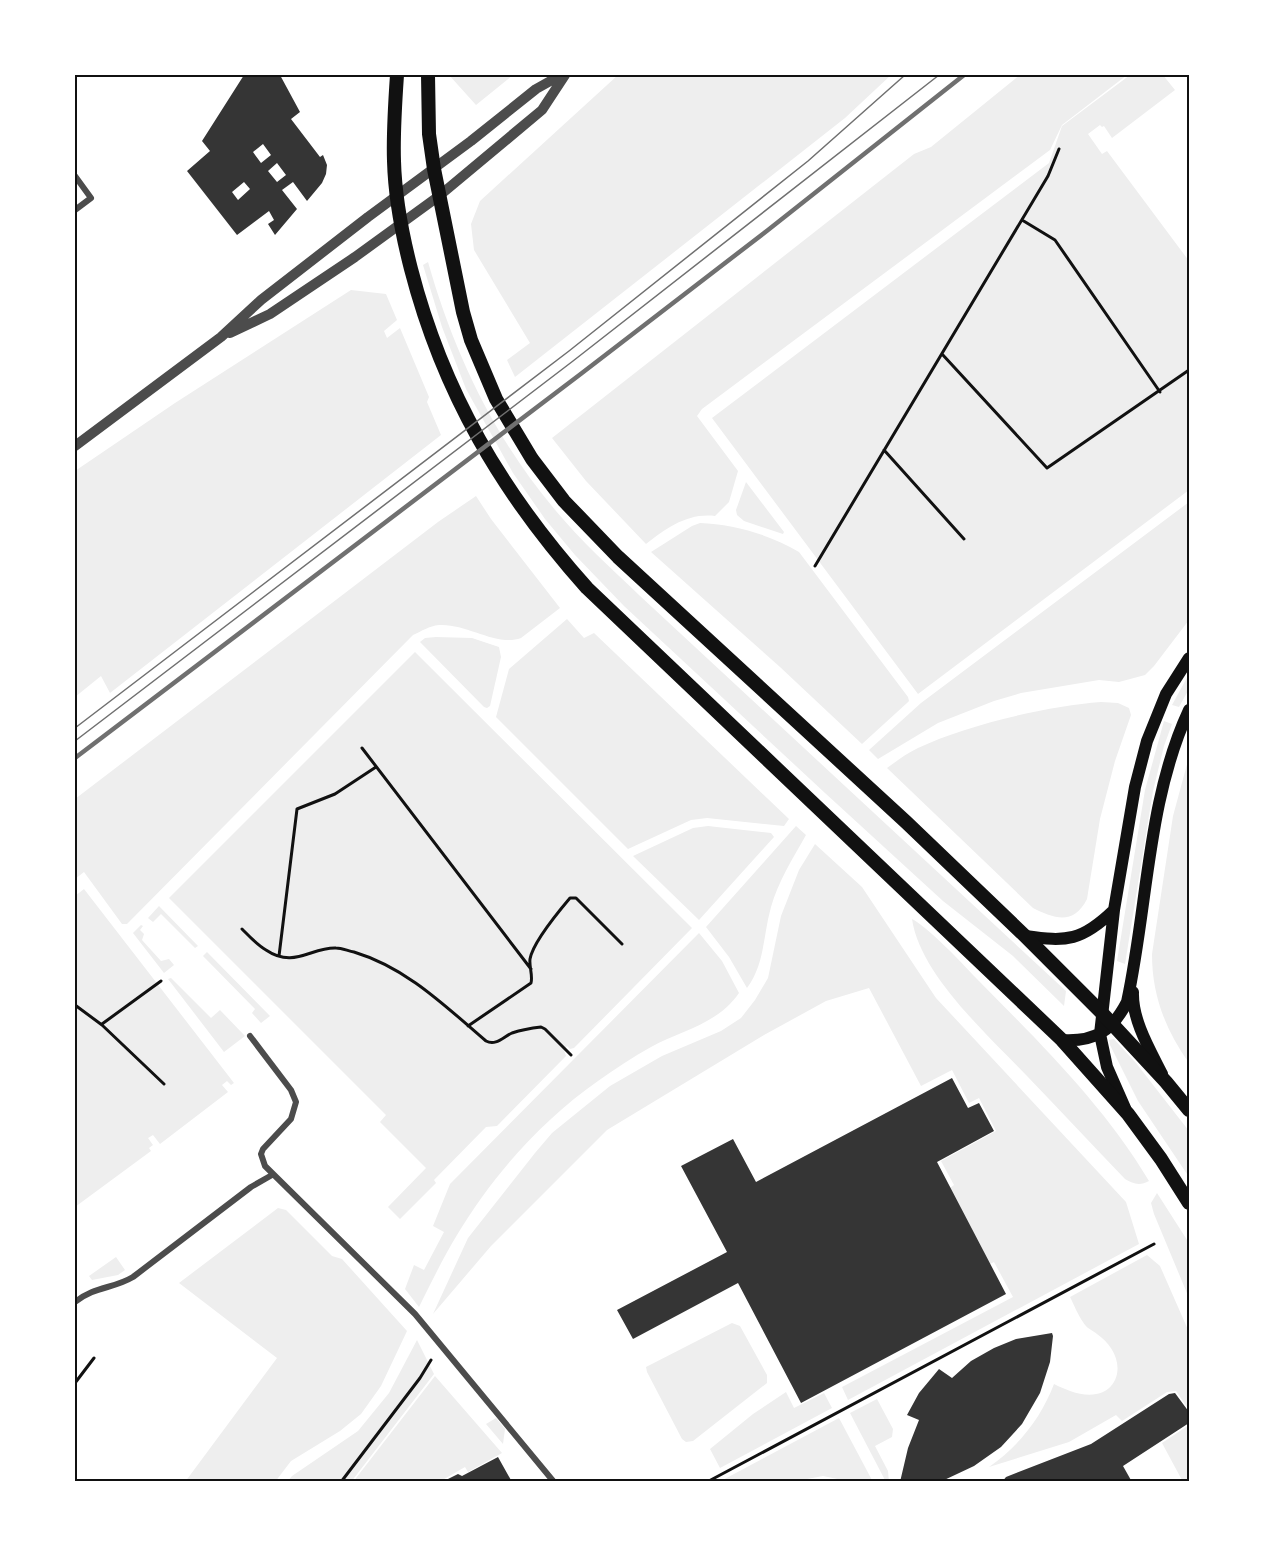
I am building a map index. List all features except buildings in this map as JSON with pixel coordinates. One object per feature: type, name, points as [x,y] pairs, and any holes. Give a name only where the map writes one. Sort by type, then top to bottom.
[{"type":"main road","points":[[397,75],[394,160],[397,196],[401,224],[426,321],[443,370],[456,397],[487,455],[536,527],[587,588],[1062,1040],[1128,1114],[1189,1203]]},
{"type":"main road","points":[[428,75],[429,134],[434,169],[467,327],[496,399],[514,431],[549,483],[618,557],[906,822],[1025,936],[1102,1013],[1189,1110]]},
{"type":"main road","points":[[1128,1114],[1107,1067],[1100,1034],[1114,910],[1135,787],[1147,741],[1166,694],[1189,658]]},
{"type":"main road","points":[[1062,1040],[1088,1039],[1100,1034],[1113,1025],[1127,1002],[1162,789],[1173,747],[1189,710]]},
{"type":"main road","points":[[1025,936],[1052,940],[1074,938],[1094,927],[1114,910]]},
{"type":"main road","points":[[1133,976],[1136,1015],[1166,1082]]},
{"type":"street","points":[[221,337],[270,314],[440,196],[542,110],[563,75]]},
{"type":"street","points":[[75,446],[221,337],[261,300],[536,89],[563,75]]},
{"type":"street","points":[[75,177],[91,198],[75,210]]},
{"type":"street","points":[[250,1035],[291,1090],[296,1102],[291,1119],[265,1146],[261,1154],[265,1166],[376,1275],[434,1336],[554,1482]]},
{"type":"street","points":[[75,1302],[91,1291],[120,1284],[133,1277],[251,1187],[272,1175]]},
{"type":"path","points":[[814,566],[1048,176],[1059,149]]},
{"type":"path","points":[[1022,220],[1055,240],[1160,392]]},
{"type":"path","points":[[942,354],[1047,468],[1189,370]]},
{"type":"path","points":[[884,450],[964,539]]},
{"type":"path","points":[[362,748],[531,969]]},
{"type":"path","points":[[279,956],[297,809],[335,794],[376,767]]},
{"type":"path","points":[[468,1026],[527,986],[532,978],[530,958],[535,947],[552,920],[573,896],[622,944]]},
{"type":"path","points":[[242,929],[266,951],[279,956],[295,958],[337,948],[356,953],[402,974],[429,991],[491,1043],[512,1034],[541,1027],[571,1055]]},
{"type":"path","points":[[102,1025],[161,981]]},
{"type":"path","points":[[75,1005],[102,1025],[164,1084]]},
{"type":"path","points":[[707,1482],[1154,1244]]},
{"type":"path","points":[[75,1383],[94,1358]]},
{"type":"path","points":[[341,1482],[420,1378],[431,1360]]},
{"type":"shaded area","points":[[449,75],[513,75],[476,105]]},
{"type":"shaded area","points":[[618,75],[891,75],[845,118],[515,377],[507,360],[530,343],[474,250],[471,224],[480,201]]},
{"type":"shaded area","points":[[1020,75],[1127,75],[1062,125],[1050,150],[702,409],[697,416],[738,471],[729,502],[715,516],[686,519],[646,544],[586,481],[552,438],[914,154],[931,147]]},
{"type":"shaded area","points":[[1130,75],[1163,75],[1175,90],[1112,138],[1104,126],[1100,125],[1088,134],[1102,154],[1107,151],[1189,261],[1189,490],[918,694],[712,418],[1049,163],[1062,126]]},
{"type":"shaded area","points":[[428,262],[450,329],[478,393],[514,454],[556,511],[586,544],[639,595],[1066,991],[1064,1006],[1013,956],[943,901],[825,793],[624,606],[575,555],[545,519],[513,473],[466,389],[442,327],[423,265]]},
{"type":"shaded area","points":[[351,290],[386,294],[397,320],[384,331],[387,338],[400,328],[429,397],[427,402],[441,435],[110,693],[101,676],[75,697],[75,471],[175,403]]},
{"type":"shaded area","points":[[746,482],[784,532],[783,534],[744,521],[737,515],[736,510]]},
{"type":"shaded area","points":[[476,496],[491,519],[560,608],[521,638],[512,640],[449,625],[432,626],[413,635],[127,924],[122,924],[84,872],[75,879],[75,799],[438,522]]},
{"type":"shaded area","points":[[1189,502],[1189,620],[1145,675],[1119,682],[1099,680],[1021,693],[938,723],[878,759],[869,750],[921,703]]},
{"type":"shaded area","points":[[700,523],[751,532],[776,540],[799,552],[909,701],[862,744],[651,552]]},
{"type":"shaded area","points":[[567,619],[584,638],[594,633],[789,819],[784,826],[707,818],[691,820],[628,849],[496,717],[509,669]]},
{"type":"shaded area","points":[[425,638],[472,638],[499,647],[501,657],[490,706],[484,707],[420,642]]},
{"type":"shaded area","points":[[415,652],[692,928],[574,1048],[570,1049],[567,1046],[564,1050],[566,1056],[497,1126],[486,1127],[400,1219],[388,1207],[426,1168],[380,1122],[386,1115],[169,898]]},
{"type":"shaded area","points":[[1189,674],[1189,689],[1179,707],[1172,705]]},
{"type":"shaded area","points":[[1101,702],[1118,703],[1129,708],[1131,715],[1115,761],[1100,819],[1087,899],[1076,913],[1070,916],[1056,917],[1033,908],[887,768],[914,750],[983,724],[1032,712]]},
{"type":"shaded area","points":[[1164,721],[1172,724],[1153,791],[1125,964],[1117,961],[1145,790]]},
{"type":"shaded area","points":[[1189,757],[1189,1063],[1173,1037],[1157,998],[1152,954],[1173,816]]},
{"type":"shaded area","points":[[708,826],[771,833],[774,837],[699,920],[633,856],[693,828]]},
{"type":"shaded area","points":[[796,826],[806,835],[786,870],[774,898],[757,969],[747,988],[729,957],[706,927]]},
{"type":"shaded area","points":[[815,844],[862,887],[936,998],[1126,1202],[1139,1244],[848,1400],[842,1387],[1013,1297],[994,1262],[990,1264],[950,1188],[954,1185],[941,1161],[996,1131],[979,1098],[969,1103],[952,1070],[921,1086],[869,988],[826,1001],[764,1035],[607,1130],[491,1246],[433,1314],[468,1238],[552,1133],[610,1086],[662,1056],[721,1031],[741,1018],[768,978],[781,916],[799,870]]},
{"type":"shaded area","points":[[84,889],[234,1083],[231,1085],[227,1081],[222,1085],[228,1092],[160,1144],[153,1135],[148,1138],[153,1145],[149,1148],[151,1151],[75,1207],[75,896]]},
{"type":"shaded area","points":[[159,906],[198,946],[195,948],[161,914],[153,922],[148,918]]},
{"type":"shaded area","points":[[912,919],[927,929],[954,955],[1068,1074],[1111,1126],[1149,1181],[1137,1184],[1125,1179],[976,1024],[958,1004],[928,962]]},
{"type":"shaded area","points":[[141,925],[143,926],[140,930],[144,934],[142,940],[161,961],[169,959],[174,965],[164,973],[133,933]]},
{"type":"shaded area","points":[[699,933],[722,961],[739,993],[730,1004],[710,1019],[651,1047],[604,1077],[538,1131],[502,1170],[471,1213],[419,1307],[405,1289],[414,1265],[424,1270],[444,1232],[433,1226],[450,1184]]},
{"type":"shaded area","points":[[207,952],[270,1016],[261,1023],[252,1013],[255,1009],[203,956]]},
{"type":"shaded area","points":[[171,978],[211,1018],[220,1010],[245,1036],[224,1052],[168,979]]},
{"type":"shaded area","points":[[1114,1039],[1136,1063],[1189,1131],[1189,1177],[1138,1101],[1110,1045],[1109,1040]]},
{"type":"shaded area","points":[[1157,1193],[1189,1243],[1189,1298],[1154,1214],[1151,1203]]},
{"type":"shaded area","points":[[278,1208],[286,1210],[332,1256],[342,1259],[407,1331],[381,1386],[361,1414],[340,1431],[291,1461],[275,1482],[185,1482],[277,1358],[179,1283]]},
{"type":"shaded area","points":[[1147,1255],[1160,1266],[1189,1332],[1189,1410],[1176,1391],[1167,1392],[1122,1421],[1116,1415],[1069,1442],[989,1467],[1010,1450],[1036,1420],[1054,1384],[1071,1391],[1091,1395],[1103,1392],[1112,1384],[1118,1368],[1113,1351],[1102,1338],[1084,1324],[1070,1297]]},
{"type":"shaded area","points":[[116,1257],[125,1270],[118,1275],[92,1280],[89,1276]]},
{"type":"shaded area","points":[[732,1323],[740,1326],[767,1375],[767,1383],[693,1441],[686,1442],[682,1439],[646,1367]]},
{"type":"shaded area","points":[[417,1340],[434,1374],[351,1482],[287,1482],[292,1476],[358,1431],[389,1393]]},
{"type":"shaded area","points":[[435,1376],[502,1453],[468,1472],[465,1467],[439,1482],[353,1482]]},
{"type":"shaded area","points":[[786,1392],[794,1408],[824,1393],[832,1408],[720,1468],[710,1449],[753,1414]]},
{"type":"shaded area","points":[[877,1399],[893,1429],[892,1437],[875,1446],[888,1471],[889,1482],[886,1482],[850,1413]]},
{"type":"shaded area","points":[[496,1418],[505,1429],[503,1444],[486,1424]]},
{"type":"shaded area","points":[[839,1418],[873,1482],[852,1482],[823,1476],[791,1482],[719,1482]]},
{"type":"shaded area","points":[[1189,1425],[1189,1482],[1183,1482],[1162,1443]]},
{"type":"tram line","points":[[75,728],[569,351],[808,161],[905,75]]},
{"type":"tram line","points":[[75,741],[573,361],[939,75]]},
{"type":"railway","points":[[75,758],[582,373],[964,75]]}]
